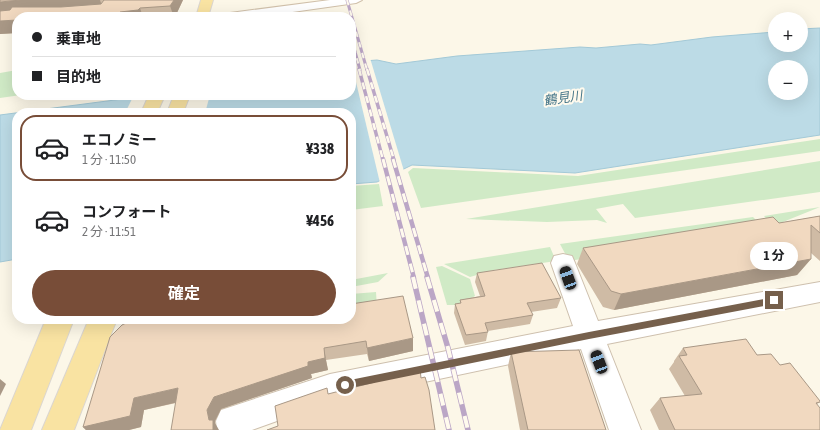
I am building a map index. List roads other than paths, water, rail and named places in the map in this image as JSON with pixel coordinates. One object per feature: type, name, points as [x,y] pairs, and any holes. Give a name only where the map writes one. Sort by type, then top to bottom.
[{"type":"main road","points":[[204,12],[208,0]]},
{"type":"main road","points":[[14,430],[58,324]]},
{"type":"main road","points":[[58,430],[101,324]]},
{"type":"street","points":[[267,12],[356,0]]},
{"type":"street","points":[[562,263],[625,430]]},
{"type":"street","points":[[233,430],[232,421],[330,388],[589,335],[820,292]]},
{"type":"water","name":"鶴見川","points":[[820,28],[820,135],[575,173],[412,165],[377,182],[356,184],[356,108],[54,108],[115,100],[356,100],[356,62],[377,60],[396,64],[457,56],[580,47],[596,48],[640,44],[651,45],[712,37],[768,33],[768,52],[808,52],[808,29]]},
{"type":"water","points":[[12,113],[12,260],[0,262],[0,115]]},
{"type":"railway","points":[[347,0],[350,12]]},
{"type":"railway","points":[[356,32],[367,70]]},
{"type":"railway","points":[[356,55],[360,70]]},
{"type":"railway","points":[[359,69],[383,160]]},
{"type":"railway","points":[[367,69],[394,160]]},
{"type":"railway","points":[[383,159],[414,278]]},
{"type":"railway","points":[[393,159],[428,278]]},
{"type":"railway","points":[[413,277],[449,430]]},
{"type":"railway","points":[[427,277],[448,348],[468,430]]}]
